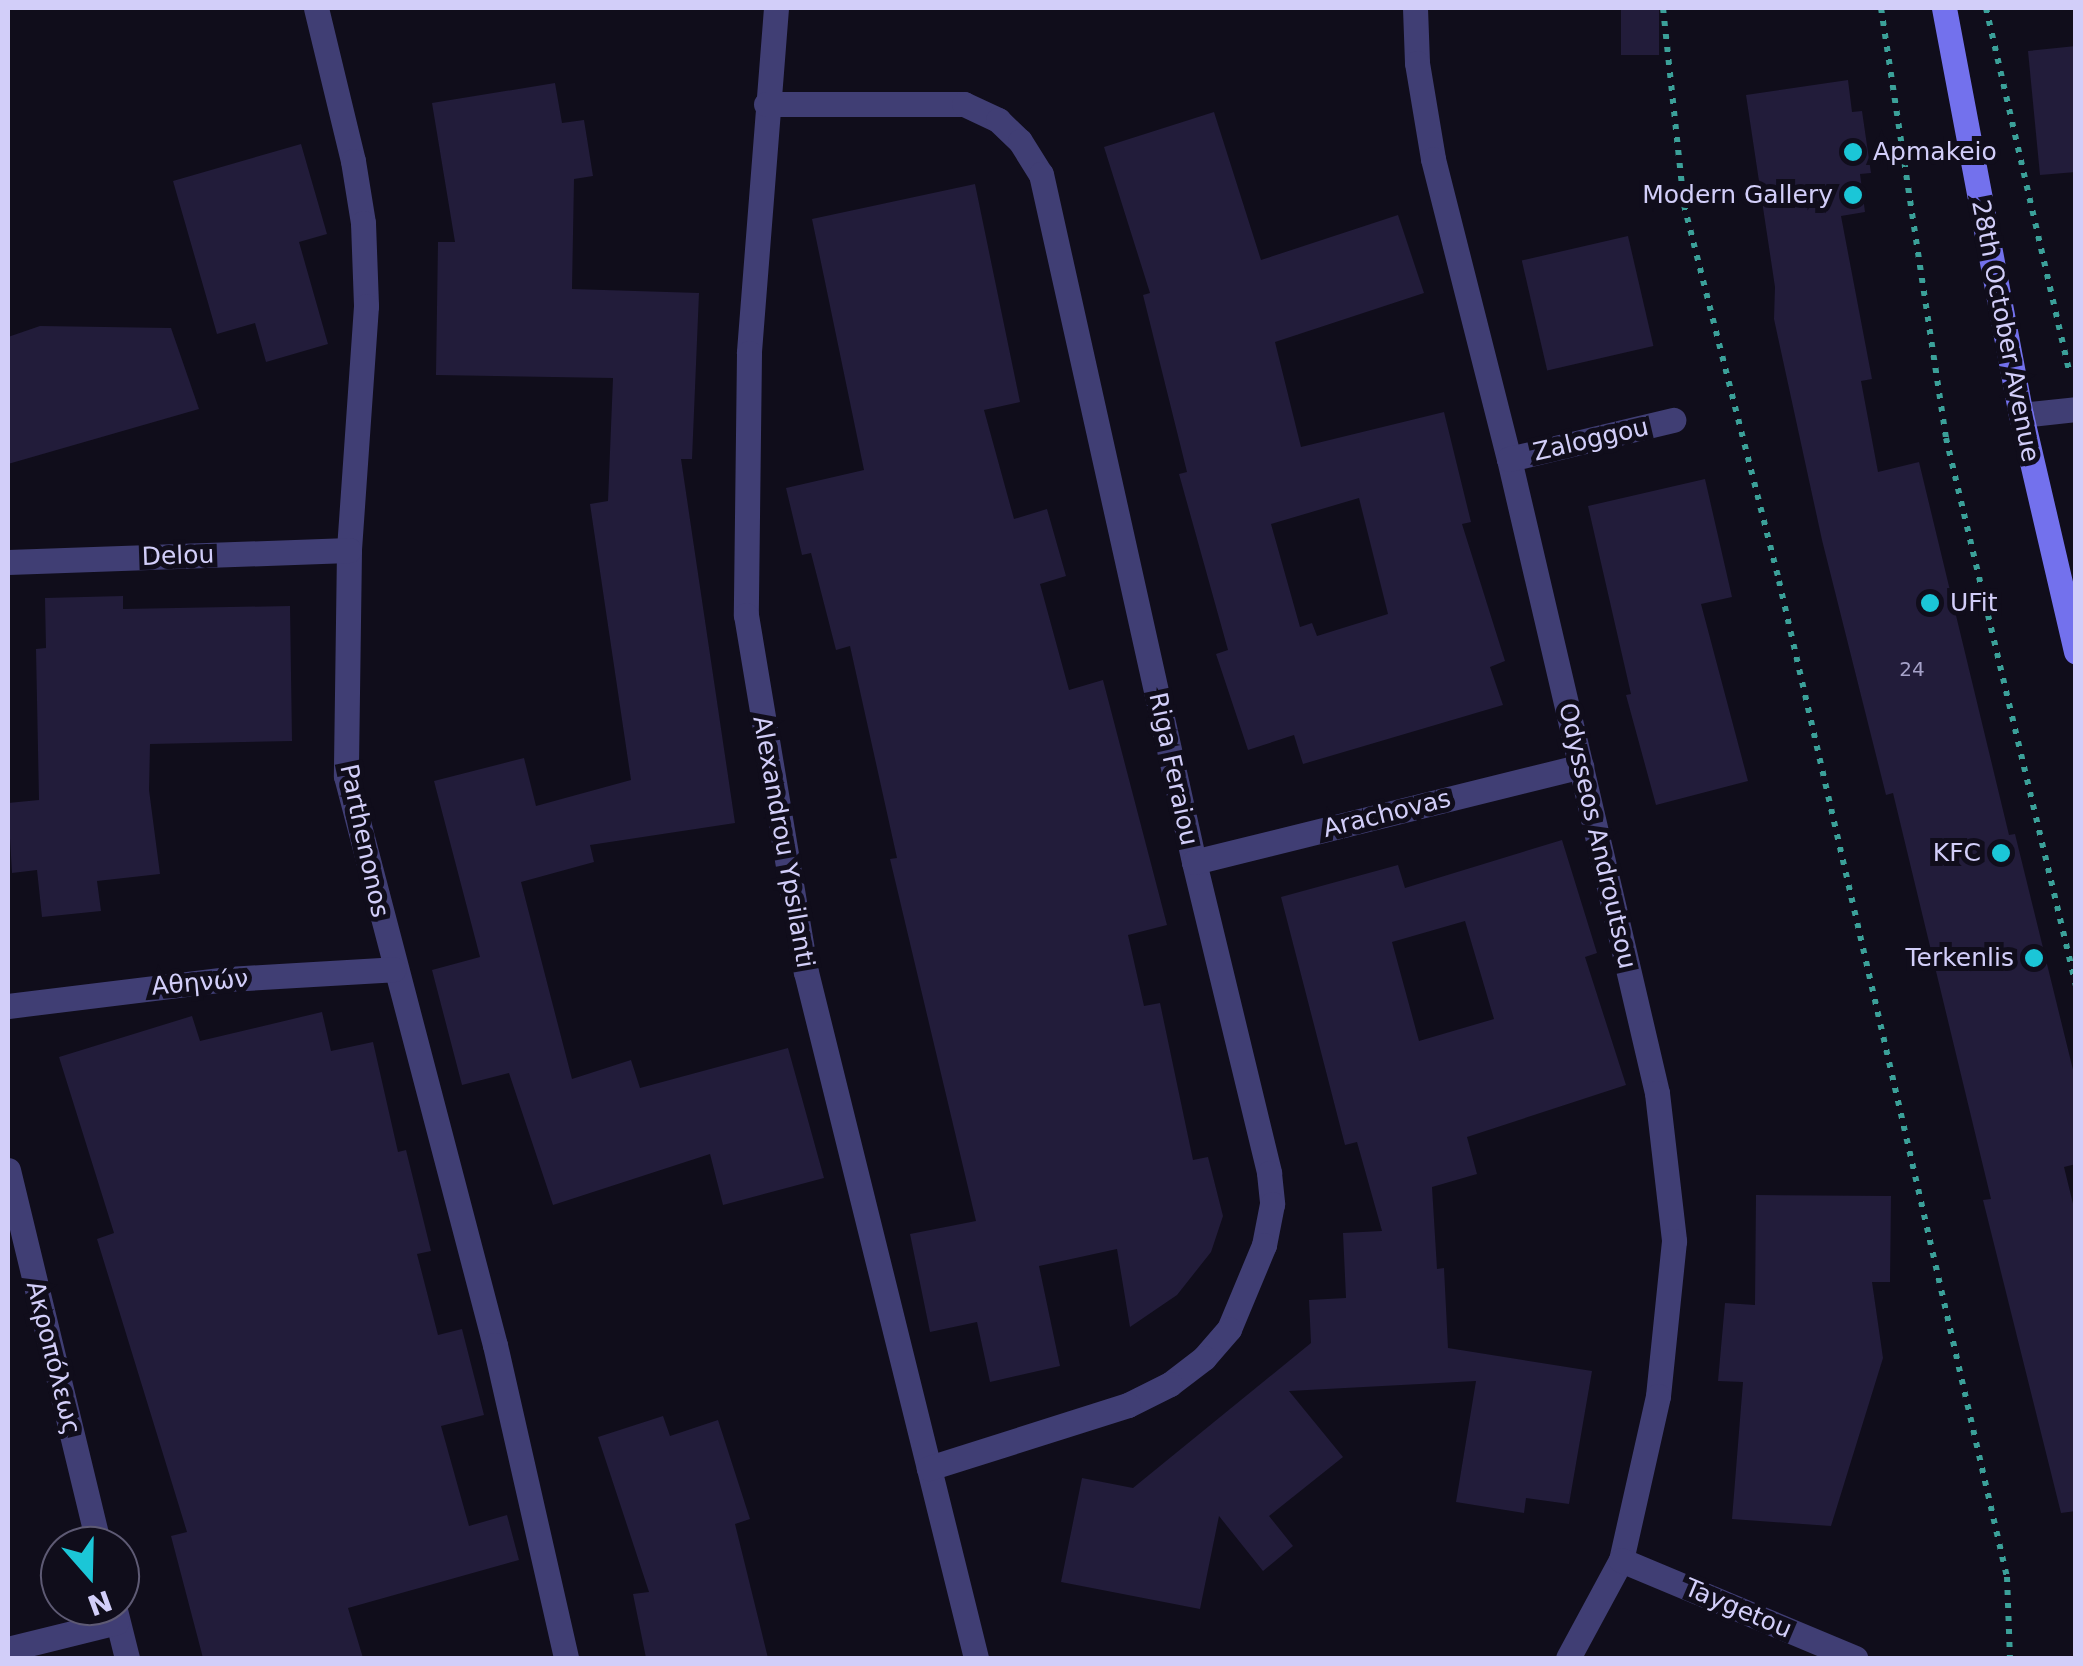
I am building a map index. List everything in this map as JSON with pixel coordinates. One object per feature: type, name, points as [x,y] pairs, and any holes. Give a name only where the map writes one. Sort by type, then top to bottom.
[{"type":"main road","name":"28th October Avenue","points":[[1944,8],[2020,415],[2076,652]]},
{"type":"street","name":"Parthenonos","points":[[316,8],[338,87],[363,223],[366,306],[349,550],[346,776],[495,1345],[566,1658]]},
{"type":"street","name":"Alexandrou Ypsilanti","points":[[776,8],[749,353],[746,615],[806,972],[976,1658]]},
{"type":"street","name":"Odysseos Androutsou","points":[[1414,8],[1424,116],[1509,459],[1657,1093],[1674,1241],[1658,1396],[1622,1560],[1568,1658]]},
{"type":"street","name":"Riga Feraiou","points":[[766,104],[964,104],[998,120],[1020,141],[1041,174],[1194,862],[1269,1173],[1272,1204],[1245,1295],[1229,1329],[1204,1358],[1170,1384],[1128,1405],[929,1468]]},
{"type":"street","points":[[2020,415],[2074,396]]},
{"type":"street","name":"Zaloggou","points":[[1509,459],[1673,420]]},
{"type":"street","name":"Delou","points":[[8,562],[349,550]]},
{"type":"street","name":"Arachovas","points":[[1194,862],[1581,766]]},
{"type":"street","name":"Αθηνών","points":[[8,1006],[228,979],[394,969]]},
{"type":"street","name":"Ακροπόλεως","points":[[8,1170],[94,1526]]},
{"type":"street","name":"Taygetou","points":[[1622,1560],[1855,1658]]},
{"type":"street","points":[[8,1649],[79,1626]]},
{"type":"street","points":[[119,1626],[127,1658]]},
{"type":"path","points":[[1663,8],[1684,205],[1779,581],[2002,1558],[2010,1658]]},
{"type":"path","points":[[1880,8],[1946,438],[2076,986]]},
{"type":"path","points":[[1986,8],[2074,396]]},
{"type":"building","points":[[1621,8],[1659,8],[1659,55],[1621,55]]},
{"type":"building","points":[[2076,46],[2076,172],[2040,175],[2028,51]]},
{"type":"building","points":[[1848,80],[1852,112],[1862,111],[1871,173],[1860,174],[1865,212],[1841,216],[1872,379],[1861,381],[1878,472],[1919,462],[2009,835],[2015,834],[2076,1082],[2076,1164],[2064,1167],[2076,1216],[2076,1511],[2061,1513],[1983,1200],[1991,1199],[1893,793],[1886,795],[1822,540],[1774,319],[1775,287],[1746,95]]},
{"type":"building","points":[[555,83],[562,123],[584,120],[593,176],[574,179],[572,289],[699,293],[692,459],[681,459],[735,823],[590,845],[594,862],[521,882],[572,1079],[631,1060],[640,1088],[788,1048],[824,1178],[723,1205],[710,1154],[553,1205],[509,1073],[462,1085],[432,970],[480,957],[434,781],[524,758],[536,806],[631,780],[590,504],[608,501],[613,378],[436,375],[438,242],[455,242],[432,103]]},
{"type":"building","points":[[1214,112],[1261,260],[1398,215],[1424,293],[1275,342],[1301,447],[1444,412],[1471,522],[1462,524],[1505,661],[1490,667],[1503,705],[1303,764],[1294,735],[1248,750],[1216,654],[1228,650],[1179,474],[1187,472],[1143,295],[1150,293],[1104,147]],"holes":[[[1359,498],[1388,614],[1317,636],[1312,623],[1300,627],[1271,524]]]},
{"type":"building","points":[[301,144],[327,234],[299,242],[328,344],[266,362],[255,323],[217,334],[173,181]]},
{"type":"building","points":[[975,184],[1020,402],[984,410],[1014,519],[1047,509],[1066,576],[1040,584],[1069,690],[1103,680],[1167,925],[1128,935],[1144,1006],[1160,1003],[1193,1160],[1208,1157],[1223,1216],[1211,1252],[1177,1295],[1130,1327],[1117,1249],[1039,1266],[1060,1366],[990,1382],[977,1322],[930,1332],[910,1234],[976,1221],[890,859],[897,858],[850,646],[836,650],[811,553],[802,555],[786,488],[864,470],[812,219]]},
{"type":"building","points":[[1628,236],[1653,346],[1547,371],[1522,261]]},
{"type":"building","points":[[40,326],[171,328],[199,409],[8,464],[8,337]]},
{"type":"building","points":[[1705,479],[1732,597],[1701,604],[1748,781],[1656,805],[1626,695],[1631,694],[1588,506]]},
{"type":"building","points":[[123,596],[123,609],[290,606],[292,741],[150,744],[149,790],[160,874],[97,881],[101,911],[42,917],[37,870],[12,873],[8,803],[39,800],[36,649],[46,648],[45,598]]},
{"type":"building","points":[[1562,840],[1597,953],[1585,957],[1626,1085],[1467,1137],[1477,1174],[1432,1187],[1437,1269],[1444,1268],[1448,1348],[1592,1371],[1569,1504],[1526,1498],[1524,1513],[1456,1502],[1476,1381],[1289,1391],[1343,1457],[1269,1516],[1293,1546],[1263,1571],[1219,1516],[1200,1609],[1061,1582],[1082,1478],[1133,1488],[1311,1343],[1309,1300],[1346,1298],[1343,1233],[1382,1231],[1357,1142],[1345,1145],[1281,897],[1398,865],[1405,888]],"holes":[[[1465,921],[1494,1019],[1419,1041],[1392,942]]]},
{"type":"building","points":[[322,1012],[331,1051],[373,1042],[398,1152],[406,1150],[431,1251],[417,1254],[438,1335],[462,1329],[484,1415],[441,1426],[469,1526],[507,1515],[519,1560],[348,1608],[363,1658],[203,1658],[171,1536],[187,1532],[97,1239],[114,1233],[59,1057],[192,1016],[200,1041]]},
{"type":"building","points":[[1756,1195],[1891,1196],[1890,1282],[1872,1282],[1883,1358],[1831,1526],[1732,1519],[1743,1382],[1718,1381],[1725,1303],[1755,1305]]},
{"type":"building","points":[[663,1416],[670,1436],[718,1420],[750,1519],[735,1524],[768,1658],[646,1658],[633,1594],[649,1592],[598,1437]]},
{"type":"place","name":"Apmakeio","points":[[1853,152]]},
{"type":"place","name":"Modern Gallery","points":[[1853,195]]},
{"type":"place","name":"UFit","points":[[1930,603]]},
{"type":"place","name":"KFC","points":[[2001,853]]},
{"type":"place","name":"Terkenlis","points":[[2034,958]]}]
